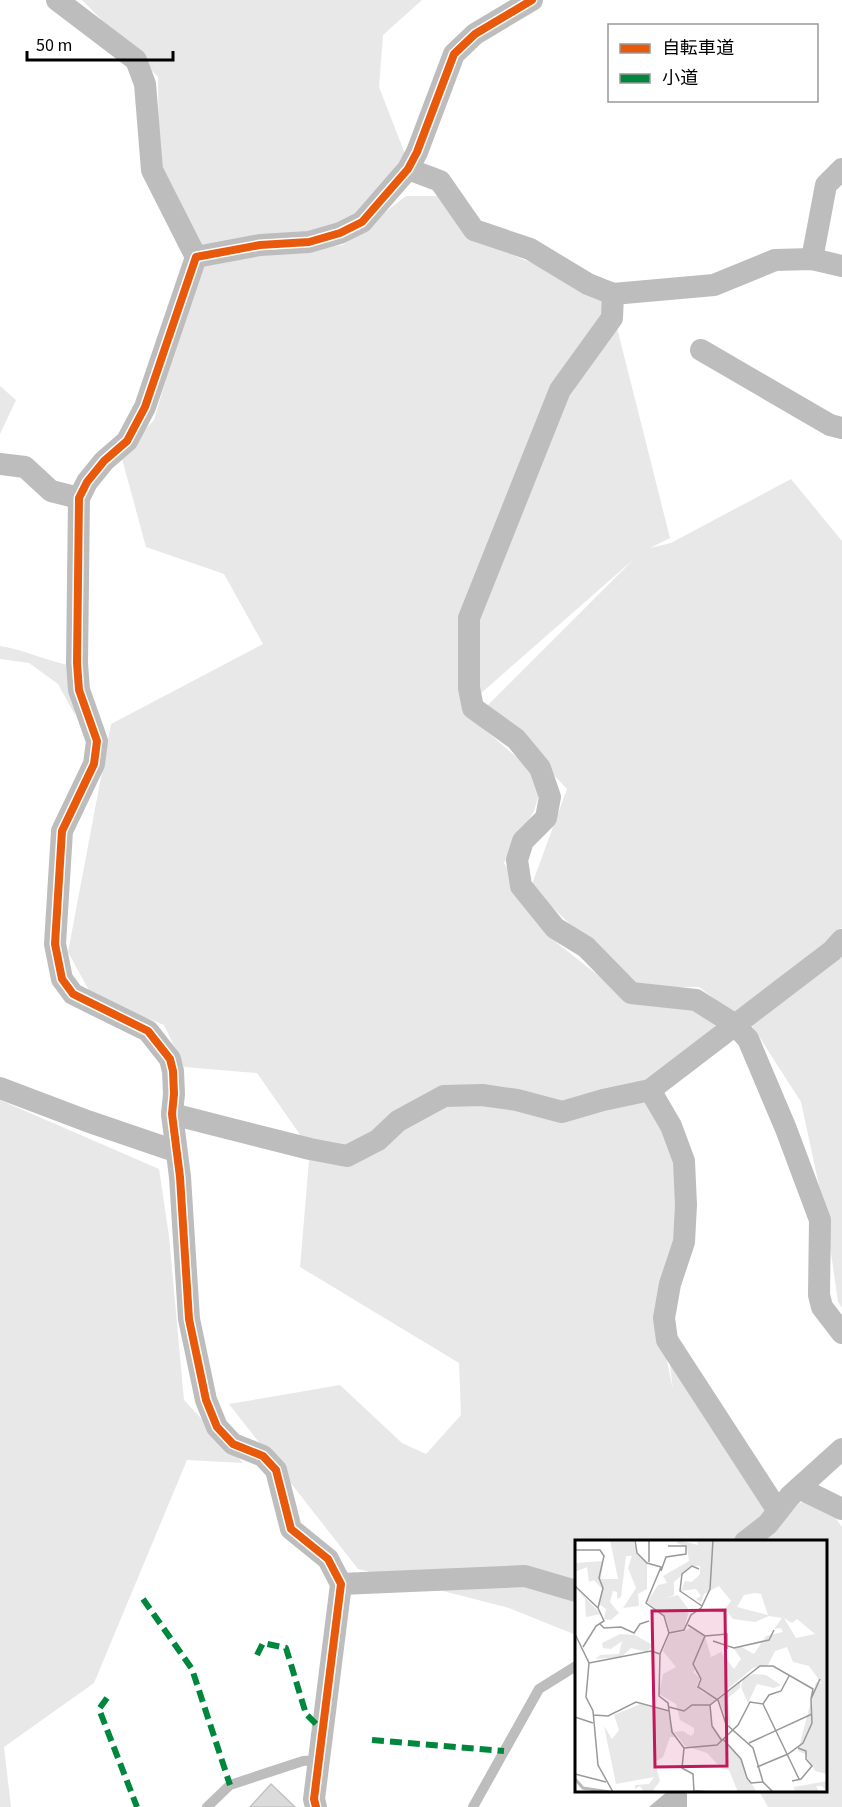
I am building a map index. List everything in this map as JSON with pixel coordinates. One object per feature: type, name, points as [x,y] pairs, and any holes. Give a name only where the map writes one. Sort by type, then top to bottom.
[{"type":"street","points":[[57,0],[136,60],[145,84],[152,170],[196,257],[146,407],[127,441],[104,461],[87,482],[79,498],[77,663],[79,690],[97,741],[94,764],[62,831],[56,944],[62,979],[73,994],[148,1031],[170,1059],[173,1071],[172,1114],[180,1177],[189,1318],[206,1400],[217,1427],[233,1444],[263,1456],[276,1470],[291,1529],[328,1559],[341,1584],[314,1799],[316,1807]]},
{"type":"street","points":[[196,257],[260,245],[309,242],[340,233],[362,222],[408,168],[417,152],[454,54],[475,34],[532,0]]},
{"type":"street","points":[[408,168],[440,181],[474,230],[530,249],[588,284],[613,294],[714,285],[775,260],[813,259],[842,266]]},
{"type":"street","points":[[813,259],[826,184],[842,169]]},
{"type":"street","points":[[613,294],[612,318],[561,390],[469,618],[469,688],[473,708],[516,739],[540,768],[550,797],[546,818],[523,840],[517,860],[521,886],[555,928],[586,947],[631,993],[696,1000],[735,1024],[748,1039],[786,1129],[820,1220],[819,1295],[822,1307],[842,1333]]},
{"type":"street","points":[[701,350],[830,425],[842,428]]},
{"type":"street","points":[[0,464],[25,467],[51,491],[79,498]]},
{"type":"street","points":[[172,1114],[310,1149],[347,1156],[378,1140],[398,1121],[444,1096],[482,1095],[517,1100],[562,1112],[650,1090],[832,951],[842,940]]},
{"type":"street","points":[[0,1088],[176,1151]]},
{"type":"street","points":[[650,1090],[671,1126],[684,1161],[686,1204],[684,1242],[670,1284],[664,1318],[667,1340],[778,1511]]},
{"type":"street","points":[[748,1540],[768,1524],[790,1496],[842,1449]]},
{"type":"street","points":[[799,1488],[842,1509]]},
{"type":"street","points":[[341,1584],[525,1576],[575,1591]]},
{"type":"lane","points":[[473,1807],[539,1689],[575,1667]]},
{"type":"lane","points":[[207,1807],[230,1785],[303,1761],[319,1760]]},
{"type":"shaded area","points":[[82,0],[422,0],[383,35],[379,87],[405,154],[361,213],[319,231],[201,245],[159,161],[158,77]]},
{"type":"shaded area","points":[[406,196],[439,196],[478,240],[609,296],[670,538],[650,548],[671,543],[791,479],[842,541],[842,928],[822,947],[733,1013],[699,987],[636,987],[531,887],[567,789],[488,705],[634,559],[462,710],[521,761],[542,785],[534,811],[504,863],[547,935],[628,999],[694,1004],[719,1025],[650,1090],[685,1189],[663,1341],[673,1390],[667,1340],[777,1508],[821,1498],[842,1527],[842,1807],[768,1807],[760,1792],[827,1792],[827,1540],[575,1540],[575,1635],[509,1608],[358,1569],[229,1404],[340,1385],[402,1443],[426,1454],[461,1415],[459,1363],[300,1267],[310,1149],[257,1073],[184,1067],[164,1025],[92,996],[68,952],[111,724],[263,644],[224,574],[146,547],[121,455],[154,420],[201,260],[343,245]]},
{"type":"shaded area","points":[[0,386],[16,400],[0,434]]},
{"type":"shaded area","points":[[0,646],[72,666],[75,715],[58,684],[29,663],[0,659]]},
{"type":"shaded area","points":[[842,952],[842,1308],[838,1302],[826,1218],[801,1102],[749,1021]]},
{"type":"shaded area","points":[[0,1100],[159,1169],[169,1236],[184,1400],[243,1463],[187,1460],[94,1683],[4,1747],[11,1807],[0,1807]]},
{"type":"shaded area","points":[[667,1792],[687,1792],[687,1807],[649,1807]]},
{"type":"building","points":[[271,1784],[295,1807],[250,1807]]},
{"type":"marked path","points":[[143,1599],[192,1669],[230,1785]]},
{"type":"marked path","points":[[257,1655],[263,1643],[286,1648],[306,1714],[323,1731]]},
{"type":"marked path","points":[[107,1698],[99,1709],[137,1807]]},
{"type":"marked path","points":[[372,1740],[504,1751]]},
{"type":"cycle path","points":[[316,1807],[314,1799],[341,1584],[328,1559],[291,1529],[276,1470],[263,1456],[233,1444],[217,1427],[206,1400],[189,1319],[180,1177],[172,1114],[173,1071],[170,1059],[148,1031],[73,994],[62,979],[55,944],[62,831],[94,764],[97,741],[79,690],[77,663],[79,498],[87,482],[104,461],[127,441],[145,407],[196,257],[260,245],[309,242],[340,233],[362,222],[408,169],[417,152],[454,54],[475,34],[532,0]]}]
